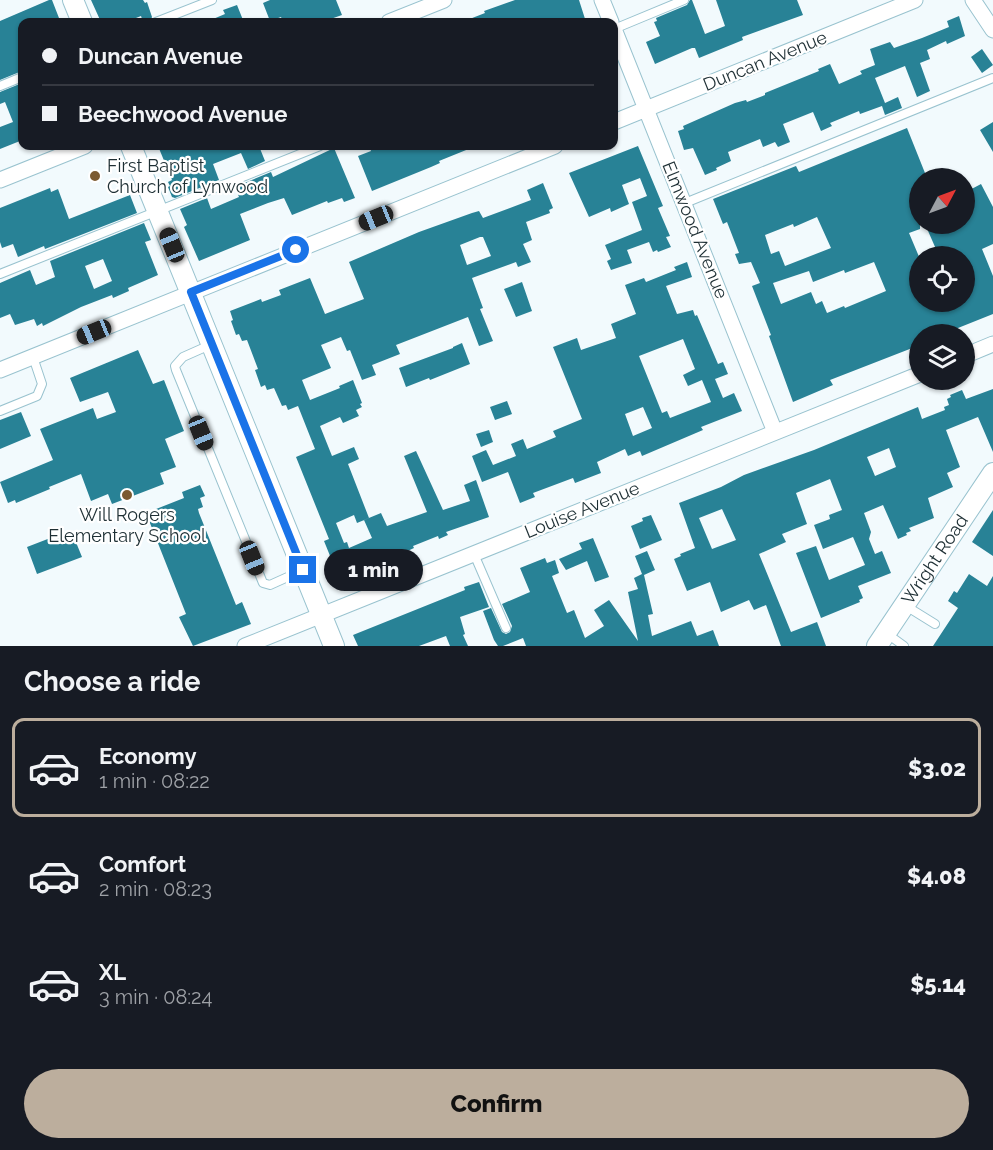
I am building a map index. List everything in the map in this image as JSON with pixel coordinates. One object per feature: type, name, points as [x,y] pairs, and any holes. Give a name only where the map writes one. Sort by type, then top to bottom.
[{"type":"street","points":[[73,0],[80,18]]},
{"type":"street","points":[[399,18],[444,0]]},
{"type":"street","points":[[602,0],[609,18]]},
{"type":"street","name":"Duncan Avenue","points":[[618,120],[915,0]]},
{"type":"street","points":[[973,0],[993,30]]},
{"type":"street","name":"Elmwood Avenue","points":[[618,39],[775,432]]},
{"type":"street","points":[[0,180],[74,150]]},
{"type":"street","points":[[133,150],[334,646]]},
{"type":"street","points":[[0,370],[545,150]]},
{"type":"street","points":[[975,351],[993,344]]},
{"type":"street","name":"Louise Avenue","points":[[245,646],[909,378]]},
{"type":"street","name":"Wright Road","points":[[881,639],[993,473]]},
{"type":"lane","points":[[166,18],[212,0]]},
{"type":"lane","points":[[618,27],[684,0]]},
{"type":"lane","points":[[685,203],[993,78]]},
{"type":"lane","points":[[0,86],[18,79]]},
{"type":"lane","points":[[0,274],[310,150]]},
{"type":"lane","points":[[212,344],[183,357],[175,366],[176,370],[263,583],[270,585],[303,570]]},
{"type":"lane","points":[[0,411],[37,396],[41,390],[42,384],[33,357]]},
{"type":"lane","points":[[474,554],[506,628]]},
{"type":"lane","points":[[904,605],[936,624]]},
{"type":"lane","points":[[881,639],[904,646]]},
{"type":"building","points":[[49,0],[52,0],[59,18],[18,18],[18,73],[0,80],[0,21]]},
{"type":"building","points":[[91,0],[143,0],[147,2],[152,17],[142,18],[141,16],[99,18]]},
{"type":"building","points":[[270,0],[336,0],[342,15],[333,18],[269,18],[263,3]]},
{"type":"building","points":[[515,0],[579,0],[585,18],[472,18],[485,13],[484,11]]},
{"type":"building","points":[[692,0],[705,34],[725,26],[716,0],[797,0],[803,15],[742,37],[743,40],[699,58],[695,48],[692,48],[655,64],[646,42],[660,36],[654,22],[657,21],[656,18],[687,5]]},
{"type":"building","points":[[237,5],[242,18],[216,18],[225,14],[223,10]]},
{"type":"building","points":[[959,16],[965,36],[947,44],[946,41],[927,50],[930,59],[920,63],[930,91],[917,97],[905,66],[875,78],[885,103],[898,97],[902,108],[885,115],[882,106],[860,114],[859,111],[830,123],[832,126],[821,131],[813,112],[783,124],[790,142],[778,147],[775,142],[763,147],[760,139],[728,152],[731,161],[705,175],[693,148],[684,150],[678,131],[684,129],[683,126],[735,103],[746,100],[747,102],[765,95],[765,93],[819,71],[818,69],[830,64],[839,84],[862,74],[860,71],[875,65],[870,49],[890,42],[894,48],[922,38],[949,27],[947,21]]},
{"type":"building","points":[[982,49],[993,65],[982,73],[971,57]]},
{"type":"building","points":[[18,85],[18,142],[0,149],[0,127],[13,122],[5,102],[0,104],[0,92]]},
{"type":"building","points":[[993,122],[993,152],[980,130]]},
{"type":"building","points":[[907,128],[923,168],[909,168],[909,234],[914,246],[909,246],[909,312],[975,312],[975,246],[935,246],[929,234],[975,234],[975,187],[981,184],[993,207],[993,244],[982,249],[993,276],[993,314],[968,324],[909,324],[909,349],[830,380],[833,385],[793,402],[752,286],[760,283],[751,262],[739,264],[735,254],[739,253],[727,222],[723,224],[713,199],[796,166],[799,172]],"holes":[[[817,217],[831,248],[785,266],[779,251],[771,254],[765,235],[793,224],[794,227]],[[874,262],[886,291],[827,313],[822,301],[816,304],[811,292],[781,304],[773,283],[809,271],[813,282]]]},
{"type":"building","points":[[638,146],[663,206],[658,208],[670,236],[666,237],[671,247],[653,252],[649,242],[627,250],[632,263],[611,270],[607,261],[611,259],[605,245],[642,230],[632,202],[647,196],[640,178],[622,185],[629,204],[611,212],[610,208],[589,217],[569,173]]},
{"type":"building","points":[[160,150],[261,150],[265,161],[248,169],[241,153],[213,164],[219,180],[175,198],[172,197],[168,187],[170,186],[168,182],[172,180]]},
{"type":"building","points":[[330,150],[335,150],[355,198],[344,202],[342,198],[328,203],[327,201],[292,215],[284,198],[240,214],[250,240],[199,261],[184,227],[187,225],[180,209],[207,198],[211,209],[239,197],[235,187],[271,172],[273,177]]},
{"type":"building","points":[[466,150],[372,191],[358,156],[371,151]]},
{"type":"building","points":[[543,183],[553,208],[549,210],[550,213],[526,222],[532,240],[523,244],[531,262],[518,267],[516,262],[472,278],[483,308],[480,309],[493,341],[479,346],[468,317],[396,345],[400,354],[372,365],[376,375],[362,380],[350,350],[347,351],[341,337],[321,345],[331,368],[302,380],[310,400],[353,380],[362,403],[360,404],[362,407],[356,410],[359,416],[343,423],[340,417],[320,426],[332,456],[354,447],[359,459],[348,464],[369,518],[381,513],[387,526],[427,512],[404,456],[416,451],[443,510],[470,501],[464,485],[476,480],[489,517],[446,532],[448,535],[439,539],[438,536],[413,546],[414,548],[401,554],[399,550],[356,566],[358,570],[339,578],[324,541],[329,539],[296,457],[315,449],[298,406],[288,410],[286,405],[282,406],[274,388],[267,390],[265,385],[261,387],[255,370],[258,369],[247,340],[242,341],[239,334],[236,335],[230,311],[261,299],[262,302],[281,295],[279,290],[310,278],[325,314],[364,299],[349,262],[419,232],[472,213],[479,211],[483,218],[531,200],[527,190]],"holes":[[[483,237],[491,256],[467,265],[460,245]],[[354,515],[357,523],[364,520],[372,538],[349,548],[347,542],[344,543],[336,523]]]},
{"type":"building","points":[[50,188],[51,192],[58,189],[69,219],[130,195],[137,213],[45,249],[44,246],[18,257],[13,244],[2,248],[0,208]]},
{"type":"building","points":[[144,223],[151,240],[145,242],[158,275],[128,288],[129,291],[81,307],[43,326],[42,323],[37,326],[34,319],[15,325],[10,314],[0,318],[0,283],[30,270],[36,285],[55,277],[50,261]],"holes":[[[103,259],[112,281],[94,289],[85,266]]]},
{"type":"building","points":[[687,262],[692,277],[666,286],[677,314],[693,310],[695,316],[697,315],[718,364],[723,362],[728,374],[715,379],[723,398],[734,393],[742,411],[701,427],[703,430],[642,456],[640,451],[628,456],[625,449],[597,462],[601,473],[575,483],[573,478],[533,493],[535,497],[520,503],[508,472],[482,482],[472,456],[486,450],[493,465],[516,456],[511,444],[523,439],[527,449],[556,437],[553,431],[582,419],[553,347],[577,338],[581,350],[616,338],[611,324],[636,314],[625,285],[644,278],[646,282],[676,270],[674,267]],"holes":[[[683,339],[695,369],[683,375],[688,386],[702,380],[711,402],[670,418],[667,411],[662,413],[639,356]],[[643,407],[652,428],[633,436],[625,414]]]},
{"type":"building","points":[[522,282],[532,311],[516,317],[504,289]]},
{"type":"building","points":[[462,343],[470,364],[406,387],[399,368]]},
{"type":"building","points":[[138,350],[153,384],[164,380],[184,431],[165,439],[176,467],[160,473],[164,484],[112,504],[108,494],[91,501],[81,474],[16,503],[15,500],[8,503],[0,482],[53,460],[40,429],[93,408],[97,419],[116,412],[108,392],[80,402],[70,378]]},
{"type":"building","points":[[993,389],[993,452],[978,417],[946,430],[960,467],[947,473],[953,487],[928,498],[934,518],[909,528],[911,531],[906,533],[907,535],[898,539],[883,505],[864,513],[871,532],[869,539],[875,554],[882,551],[891,573],[858,586],[863,598],[859,600],[860,602],[821,618],[796,553],[816,546],[829,580],[865,565],[853,537],[823,549],[814,525],[830,519],[829,515],[842,510],[830,479],[796,493],[807,524],[782,534],[786,542],[759,554],[791,632],[817,622],[826,646],[781,646],[766,605],[754,610],[749,600],[721,612],[710,582],[687,591],[674,559],[695,548],[679,503],[918,407],[922,419],[945,410],[944,407],[949,405],[947,399],[951,397],[950,395],[962,390],[966,399]],"holes":[[[889,448],[896,467],[875,476],[867,457]],[[722,509],[736,540],[712,549],[699,518]]]},
{"type":"building","points":[[507,401],[512,414],[495,420],[490,407]]},
{"type":"building","points":[[21,412],[31,436],[0,449],[0,420]]},
{"type":"building","points":[[489,430],[493,442],[481,447],[476,434]]},
{"type":"building","points":[[200,485],[205,496],[200,498],[203,507],[198,509],[199,513],[236,605],[242,602],[251,624],[193,646],[179,617],[186,614],[146,513],[184,498],[182,492]]},
{"type":"building","points":[[993,510],[993,556],[972,542]]},
{"type":"building","points":[[651,515],[662,540],[640,549],[631,526]]},
{"type":"building","points":[[71,530],[82,557],[37,574],[27,547]]},
{"type":"building","points":[[593,538],[609,577],[595,582],[587,561],[566,570],[559,559],[582,549],[579,543]]},
{"type":"building","points":[[647,551],[655,570],[644,575],[653,614],[648,615],[652,636],[691,621],[697,636],[713,630],[719,646],[526,646],[523,638],[498,646],[494,640],[483,611],[491,608],[502,632],[506,634],[510,632],[512,626],[502,604],[530,592],[520,568],[545,558],[547,563],[555,560],[559,573],[552,576],[567,613],[574,610],[585,638],[604,626],[594,610],[609,600],[638,641],[628,592],[638,589],[634,578],[642,574],[635,556]]},
{"type":"building","points":[[969,574],[987,586],[993,576],[993,646],[933,646],[958,608],[948,601],[954,591],[957,593]]},
{"type":"building","points":[[479,582],[489,607],[460,617],[465,634],[463,635],[468,646],[450,646],[446,636],[419,646],[358,646],[353,635],[465,590],[464,587]]},
{"type":"place","name":"First Baptist Church of Lynwood","points":[[95,176]]},
{"type":"place","name":"Will Rogers Elementary School","points":[[127,495]]},
{"type":"route","points":[[296,250],[191,292],[303,570]]}]
